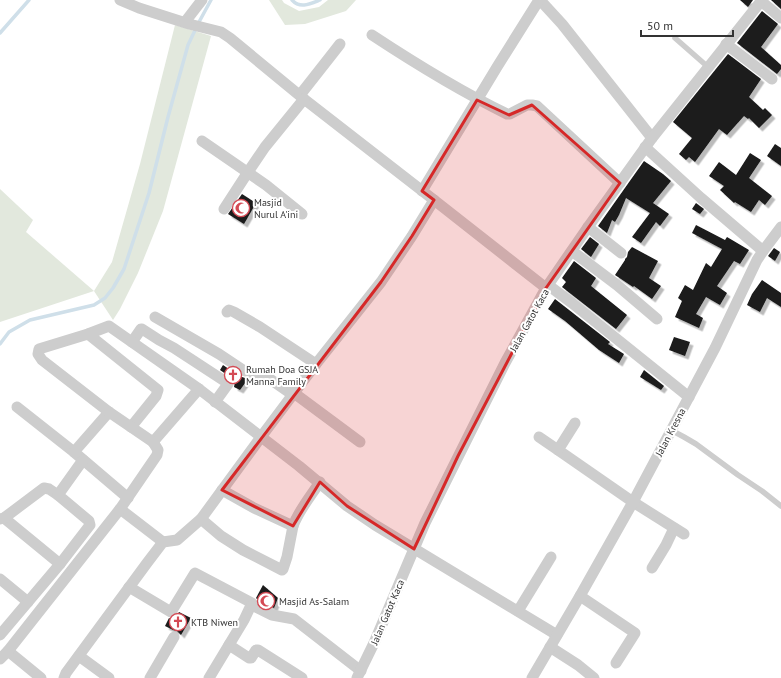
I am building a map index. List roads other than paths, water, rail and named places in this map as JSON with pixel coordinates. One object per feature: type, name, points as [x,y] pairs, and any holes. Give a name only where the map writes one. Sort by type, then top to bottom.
[{"type":"street","points":[[120,0],[142,4],[187,23],[221,32],[230,38],[302,97],[422,191],[547,287],[572,303],[689,397]]},
{"type":"street","points":[[187,23],[202,0]]},
{"type":"street","points":[[422,191],[539,0],[562,24],[652,138]]},
{"type":"street","points":[[761,0],[781,18]]},
{"type":"street","name":"Jalan Gatot Kaca","points":[[359,674],[374,643],[425,523],[505,363],[547,287],[645,147],[761,0]]},
{"type":"street","points":[[372,35],[477,100],[507,114],[510,114],[527,104],[537,106],[620,182]]},
{"type":"street","points":[[224,209],[265,147],[340,44]]},
{"type":"street","points":[[726,44],[772,79]]},
{"type":"street","points":[[202,141],[266,185],[302,214]]},
{"type":"street","points":[[645,147],[762,251]]},
{"type":"street","points":[[64,678],[66,673],[129,586],[163,542],[177,540],[200,519],[316,364],[381,282],[434,200]]},
{"type":"street","points":[[588,227],[621,253]]},
{"type":"street","name":"Jalan Kresna","points":[[532,678],[633,502],[715,348],[757,260],[762,251],[781,227]]},
{"type":"street","points":[[572,251],[617,285],[657,319]]},
{"type":"street","points":[[227,312],[230,310],[234,312],[316,364]]},
{"type":"street","points":[[155,317],[219,354],[243,370],[270,379],[294,394],[360,442]]},
{"type":"street","points":[[41,678],[4,655],[120,509],[158,455],[158,450],[153,442],[109,412],[42,360],[38,354],[39,349],[109,326],[199,389],[320,482],[347,506],[375,526],[557,635]]},
{"type":"street","points":[[132,342],[141,328],[226,382],[228,384],[215,402]]},
{"type":"street","points":[[88,334],[158,390],[156,396],[131,427]]},
{"type":"street","points":[[153,442],[199,389]]},
{"type":"street","points":[[17,407],[74,452],[128,498]]},
{"type":"street","points":[[74,452],[109,412]]},
{"type":"street","points":[[558,450],[575,423]]},
{"type":"street","points":[[539,437],[633,502],[684,534]]},
{"type":"street","points":[[58,495],[83,460]]},
{"type":"street","points":[[200,519],[221,536],[243,550],[281,570],[284,570],[293,526],[299,511],[320,482]]},
{"type":"street","points":[[0,635],[60,564],[90,525],[89,521],[58,495],[49,489],[44,488],[2,519],[60,564]]},
{"type":"street","points":[[222,490],[254,508],[293,526]]},
{"type":"street","points":[[120,509],[163,542]]},
{"type":"street","points":[[652,568],[674,528]]},
{"type":"street","points":[[518,611],[551,557]]},
{"type":"street","points":[[129,586],[171,612],[195,573],[272,615],[294,619],[359,674]]},
{"type":"street","points":[[0,579],[28,602]]},
{"type":"street","points":[[580,596],[635,633],[616,663]]},
{"type":"street","points":[[209,678],[252,605]]},
{"type":"street","points":[[150,678],[174,637]]},
{"type":"street","points":[[228,646],[249,658],[251,658],[256,650],[258,650],[302,678]]},
{"type":"street","points":[[550,647],[578,665],[594,678]]},
{"type":"street","points":[[79,656],[109,678]]},
{"type":"lane","points":[[675,38],[708,67]]},
{"type":"lane","points":[[671,430],[684,436],[781,506]]},
{"type":"waterway","points":[[0,33],[29,0]]},
{"type":"waterway","points":[[0,344],[9,332],[30,320],[94,305],[105,298],[113,288],[124,269],[149,193],[188,45],[211,0]]},
{"type":"waterway","points":[[292,0],[295,3],[302,5],[320,0]]},
{"type":"place","name":"Masjid Nurul A'ini","points":[[241,208]]},
{"type":"place","name":"Rumah Doa GSJA Manna Family","points":[[233,375]]},
{"type":"place","name":"Masjid As-Salam","points":[[266,601]]},
{"type":"place","name":"KTB Niwen","points":[[178,622]]}]
